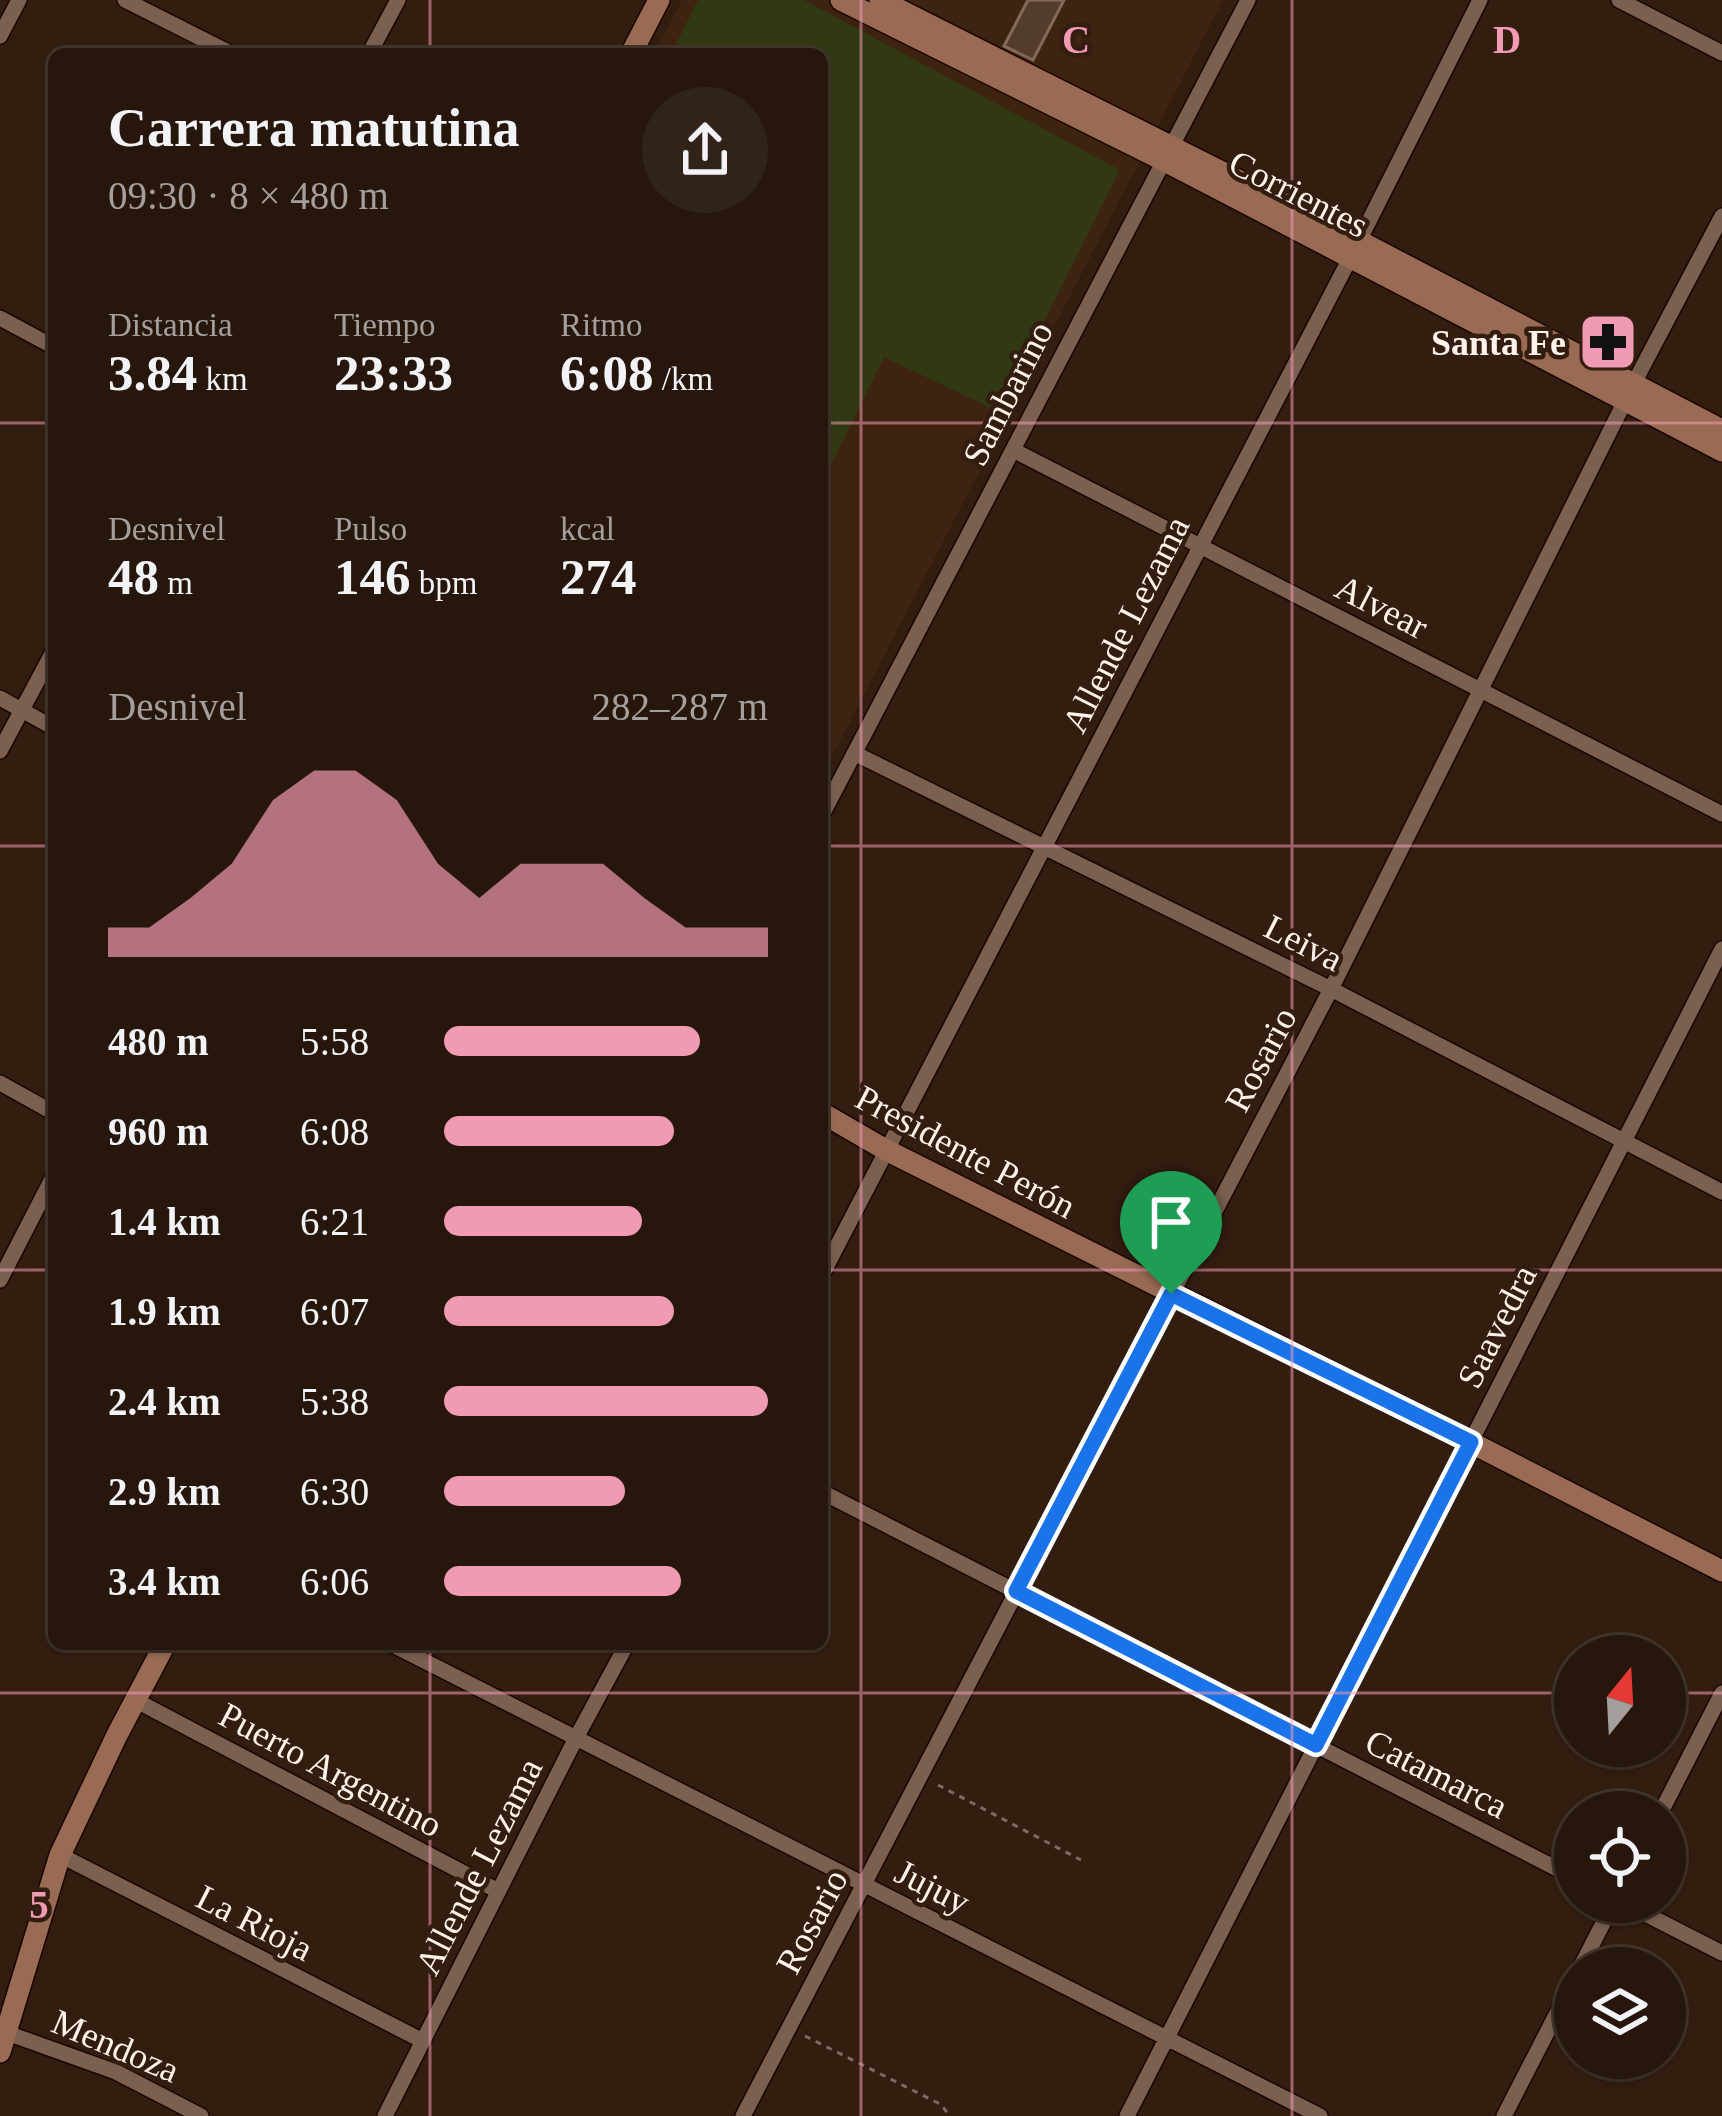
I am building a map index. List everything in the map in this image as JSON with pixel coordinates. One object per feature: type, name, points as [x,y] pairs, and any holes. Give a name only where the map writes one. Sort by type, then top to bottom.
[{"type":"street","points":[[0,36],[19,0]]},
{"type":"street","points":[[125,0],[220,48]]},
{"type":"street","points":[[372,48],[398,0]]},
{"type":"street","points":[[634,48],[659,0]]},
{"type":"street","name":"Corrientes","points":[[842,0],[1167,153]]},
{"type":"street","name":"Corrientes","points":[[880,0],[1630,392],[1722,430]]},
{"type":"street","name":"Sambarino","points":[[828,804],[1248,0]]},
{"type":"street","name":"Allende Lezama","points":[[828,1263],[1480,0]]},
{"type":"street","points":[[1619,0],[1722,52]]},
{"type":"street","name":"Rosario","points":[[743,2116],[1331,989],[1722,216]]},
{"type":"street","points":[[0,318],[48,344]]},
{"type":"street","name":"Corrientes","points":[[1630,392],[1722,451]]},
{"type":"street","name":"Alvear","points":[[1015,451],[1722,814]]},
{"type":"street","points":[[0,751],[48,661]]},
{"type":"street","points":[[0,698],[48,725]]},
{"type":"street","name":"Leiva","points":[[854,754],[1331,989],[1722,1192]]},
{"type":"street","name":"Saavedra","points":[[1127,2116],[1722,949]]},
{"type":"street","points":[[0,1083],[48,1109]]},
{"type":"street","name":"Presidente Perón","points":[[828,1116],[886,1150],[1722,1571]]},
{"type":"street","points":[[0,1280],[48,1186]]},
{"type":"street","name":"Catamarca","points":[[828,1495],[1554,1867]]},
{"type":"street","points":[[3,2043],[60,1855],[162,1650]]},
{"type":"street","name":"Jujuy","points":[[403,1650],[1320,2116]]},
{"type":"street","name":"Allende Lezama","points":[[385,2116],[623,1650]]},
{"type":"street","points":[[1671,1791],[1722,1693]]},
{"type":"street","name":"Puerto Argentino","points":[[135,1700],[498,1892]]},
{"type":"street","name":"La Rioja","points":[[60,1855],[423,2042]]},
{"type":"street","points":[[1661,1923],[1722,1953]]},
{"type":"street","points":[[1504,2116],[1554,2019]]},
{"type":"street","name":"Mendoza","points":[[3,2043],[116,2072],[201,2116]]},
{"type":"path","points":[[920,1775],[1081,1860]]},
{"type":"path","points":[[789,2028],[942,2105],[949,2116]]},
{"type":"shaded area","points":[[682,0],[1223,0],[828,764],[828,48],[657,48]]},
{"type":"green space","points":[[698,0],[804,0],[1120,170],[999,412],[884,357],[828,471],[828,48],[674,48]]},
{"type":"building","points":[[1028,0],[1064,0],[1033,60],[1004,46]]},
{"type":"place","name":"Santa Fe","points":[[1608,342]]},
{"type":"route","points":[[1171,1294],[1471,1442],[1316,1745],[1016,1591],[1171,1294]]}]
